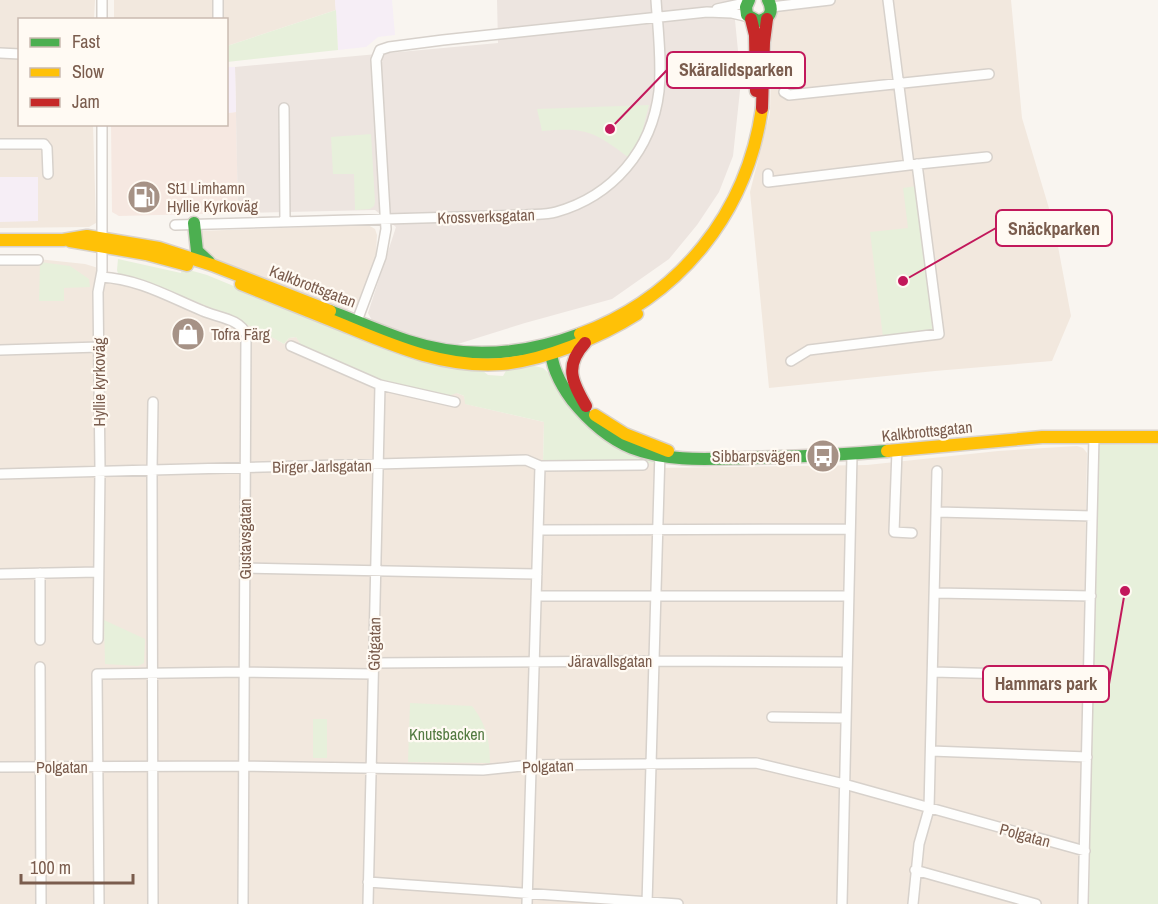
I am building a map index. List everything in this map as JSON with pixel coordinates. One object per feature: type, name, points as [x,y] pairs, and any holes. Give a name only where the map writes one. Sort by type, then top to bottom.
[{"type":"main road","points":[[739,184],[748,153],[755,98],[755,35],[746,8],[749,0]]},
{"type":"main road","points":[[750,18],[760,21],[769,9]]},
{"type":"main road","points":[[553,349],[636,307],[657,292],[693,260],[726,212],[750,158],[760,115],[769,9]]},
{"type":"main road","points":[[194,223],[197,251],[212,265]]},
{"type":"main road","name":"Kalkbrottsgatan","points":[[0,240],[63,240],[159,248],[212,265],[408,341],[441,351],[512,352],[553,349]]},
{"type":"main road","name":"Kalkbrottsgatan","points":[[101,242],[199,269],[369,337],[428,357],[455,362],[501,364],[593,338],[624,323],[672,287],[693,260]]},
{"type":"main road","points":[[586,406],[574,383],[571,365],[578,350],[593,338]]},
{"type":"main road","name":"Kalkbrottsgatan","points":[[553,349],[563,386],[581,411],[608,435],[632,447],[699,458],[852,455],[1024,438],[1158,437]]},
{"type":"main road","name":"Kalkbrottsgatan","points":[[553,349],[568,382],[586,406],[605,422],[660,452]]},
{"type":"main road","points":[[501,364],[545,365],[563,386]]},
{"type":"street","points":[[102,0],[102,18]]},
{"type":"street","points":[[218,0],[218,18]]},
{"type":"street","name":"Krossverksgatan","points":[[175,225],[524,215],[553,213],[581,203],[606,189],[633,160],[652,123],[660,81],[656,0]]},
{"type":"street","points":[[357,321],[384,244],[385,219],[376,60],[380,50],[443,40],[707,12],[749,0]]},
{"type":"street","points":[[769,9],[830,0]]},
{"type":"street","points":[[791,361],[809,350],[939,334],[899,84],[888,0]]},
{"type":"street","points":[[707,12],[732,13],[750,18]]},
{"type":"street","points":[[0,53],[18,54]]},
{"type":"street","points":[[784,92],[789,95],[989,74]]},
{"type":"street","points":[[284,108],[285,222]]},
{"type":"street","name":"Hyllie kyrkoväg","points":[[98,639],[100,471],[98,292],[101,277],[102,126]]},
{"type":"street","points":[[0,144],[44,144],[47,148],[48,174]]},
{"type":"street","points":[[768,174],[768,182],[913,164],[987,158]]},
{"type":"street","points":[[0,260],[38,260]]},
{"type":"street","name":"Gustavsgatan","points":[[101,277],[113,278],[166,293],[202,311],[239,324],[245,329],[243,904]]},
{"type":"street","points":[[291,346],[381,385],[455,402]]},
{"type":"street","points":[[0,350],[99,347]]},
{"type":"street","name":"Götgatan","points":[[368,904],[381,385]]},
{"type":"street","points":[[153,402],[153,904]]},
{"type":"street","points":[[1083,904],[1094,436]]},
{"type":"street","points":[[897,451],[894,532],[912,533]]},
{"type":"street","points":[[646,903],[660,452]]},
{"type":"street","points":[[842,904],[852,455]]},
{"type":"street","name":"Birger Jarlsgatan","points":[[0,474],[526,460],[540,466],[643,465]]},
{"type":"street","points":[[527,904],[540,466]]},
{"type":"street","points":[[913,904],[919,844],[929,809],[937,471]]},
{"type":"street","points":[[937,512],[1092,516]]},
{"type":"street","points":[[538,530],[850,529]]},
{"type":"street","points":[[245,568],[537,574]]},
{"type":"street","points":[[0,574],[98,572]]},
{"type":"street","points":[[40,573],[40,640]]},
{"type":"street","points":[[935,592],[1091,596]]},
{"type":"street","points":[[536,597],[848,596]]},
{"type":"street","name":"Järavallsgatan","points":[[373,663],[847,662]]},
{"type":"street","points":[[40,668],[41,904]]},
{"type":"street","points":[[99,904],[97,674],[244,672],[373,674]]},
{"type":"street","points":[[933,672],[1089,676]]},
{"type":"street","points":[[772,717],[846,718]]},
{"type":"street","points":[[931,751],[1087,757]]},
{"type":"street","name":"Polgatan","points":[[0,767],[244,766],[483,770],[531,765],[756,763],[844,784],[1085,851]]},
{"type":"street","points":[[915,870],[1036,904]]},
{"type":"street","points":[[368,882],[678,904]]},
{"type":"shaded area","points":[[0,0],[95,0],[94,18],[18,18],[18,126],[93,126],[96,223],[89,227],[0,228]]},
{"type":"shaded area","points":[[114,0],[335,0],[336,10],[228,46],[228,18],[114,18]]},
{"type":"shaded area","points":[[335,0],[392,0],[395,35],[378,37],[366,47],[338,50]]},
{"type":"shaded area","points":[[497,0],[733,0],[741,81],[733,156],[719,192],[697,225],[669,259],[612,299],[445,348],[374,324],[368,313],[396,227],[375,210],[238,213],[235,67],[498,43]]},
{"type":"shaded area","points":[[773,0],[1011,0],[1022,118],[1054,225],[1071,316],[1052,361],[769,388],[750,192],[770,113]]},
{"type":"shaded area","points":[[228,67],[235,67],[236,112],[228,113]]},
{"type":"shaded area","points":[[236,112],[238,213],[119,216],[112,212],[111,126],[228,126],[228,113]]},
{"type":"shaded area","points":[[0,177],[38,177],[38,221],[0,222]]},
{"type":"shaded area","points":[[368,225],[375,229],[377,235],[376,255],[357,305],[343,312],[204,255],[198,231]]},
{"type":"shaded area","points":[[0,255],[85,264],[118,274],[173,291],[245,322],[284,344],[289,338],[296,337],[301,343],[457,393],[464,396],[466,404],[544,422],[543,463],[654,463],[655,468],[867,465],[998,451],[1077,446],[1083,448],[1087,453],[1079,904],[0,904]]},
{"type":"green space","points":[[336,10],[338,50],[228,62],[228,46]]},
{"type":"green space","points":[[649,105],[641,137],[628,157],[606,141],[588,133],[569,130],[542,131],[537,109]]},
{"type":"green space","points":[[371,134],[375,202],[370,209],[355,210],[354,174],[333,174],[331,137]]},
{"type":"green space","points":[[917,186],[935,331],[883,337],[870,232],[908,228],[903,188]]},
{"type":"green space","points":[[118,259],[181,273],[182,268],[207,275],[399,354],[437,365],[503,376],[507,369],[530,365],[543,368],[552,376],[567,401],[654,463],[543,463],[544,422],[465,404],[464,396],[457,393],[448,396],[376,380],[303,348],[296,337],[289,338],[284,344],[203,305],[118,274]]},
{"type":"green space","points":[[40,262],[70,266],[89,279],[90,287],[64,288],[64,301],[39,301]]},
{"type":"green space","points":[[1096,444],[1158,445],[1158,904],[1089,904]]},
{"type":"green space","points":[[104,620],[145,639],[144,663],[138,666],[105,664]]},
{"type":"green space","name":"Knutsbacken","points":[[410,703],[472,706],[481,719],[486,733],[490,763],[408,762]]},
{"type":"green space","points":[[313,719],[327,719],[327,758],[313,758]]},
{"type":"traffic: fast","points":[[749,0],[746,7],[747,15],[758,21],[770,14],[771,8],[768,0]]},
{"type":"traffic: fast","points":[[194,223],[197,251],[209,262]]},
{"type":"traffic: fast","points":[[330,311],[408,341],[451,351],[495,353],[538,347],[580,334]]},
{"type":"traffic: fast","points":[[551,345],[552,360],[560,381],[578,407],[599,428],[632,448],[660,456],[702,459],[887,451]]},
{"type":"traffic: slow","points":[[580,334],[616,318],[649,298],[678,274],[703,246],[724,216],[741,182],[754,146],[762,108]]},
{"type":"traffic: slow","points":[[0,240],[63,240],[87,236],[159,248],[212,265],[330,311]]},
{"type":"traffic: slow","points":[[70,241],[146,254],[187,265]]},
{"type":"traffic: slow","points":[[241,284],[400,348],[459,363],[501,364],[535,358],[589,339],[637,314]]},
{"type":"traffic: slow","points":[[595,415],[625,434],[668,451]]},
{"type":"traffic: slow","points":[[887,451],[1042,437],[1158,437]]},
{"type":"traffic: jam","points":[[751,19],[755,35],[756,91]]},
{"type":"traffic: jam","points":[[762,108],[767,19]]},
{"type":"traffic: jam","points":[[585,343],[574,359],[572,374],[586,406]]},
{"type":"place","name":"Skäralidsparken","points":[[610,129]]},
{"type":"place","name":"St1 Limhamn Hyllie Kyrkoväg","points":[[144,197]]},
{"type":"place","name":"Snäckparken","points":[[903,281]]},
{"type":"place","name":"Tofra Färg","points":[[188,334]]},
{"type":"place","name":"Sibbarpsvägen","points":[[823,456]]},
{"type":"place","name":"Hammars park","points":[[1125,591]]}]
